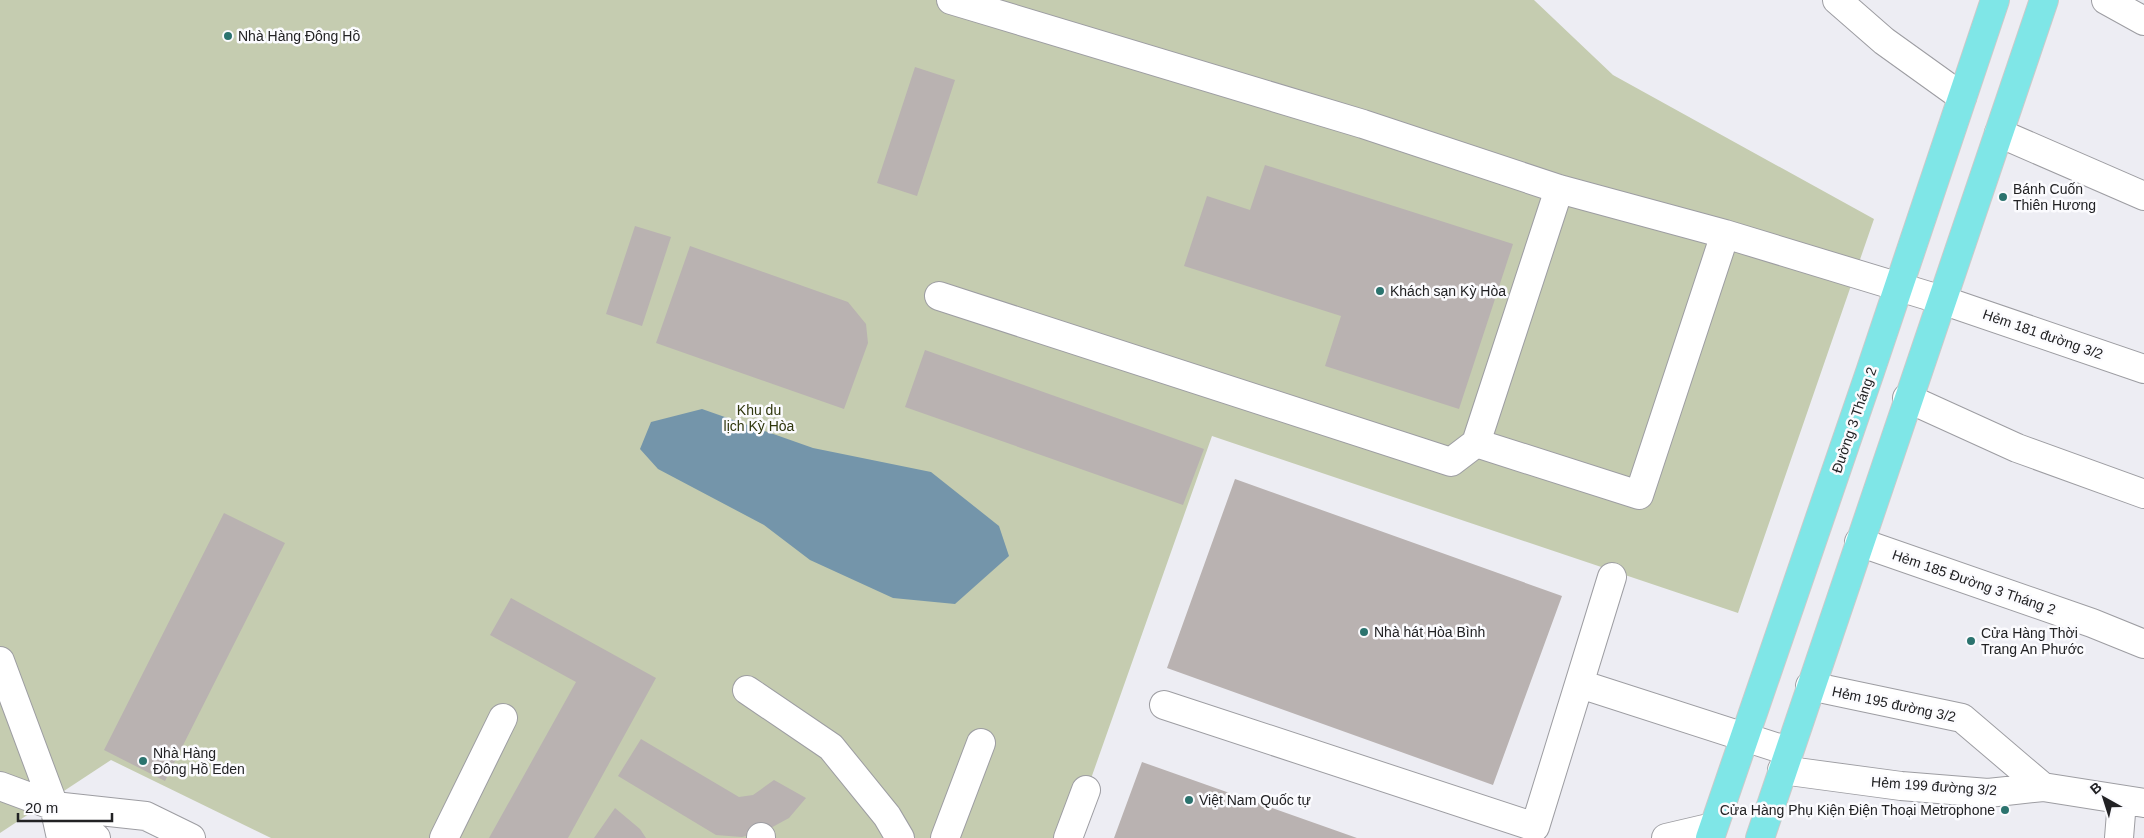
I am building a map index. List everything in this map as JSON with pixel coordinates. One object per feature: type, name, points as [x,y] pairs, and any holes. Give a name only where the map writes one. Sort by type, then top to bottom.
[{"type":"main road","name":"Đường 3 Tháng 2","points":[[1712,832],[1899,287],[1994,0]]},
{"type":"main road","points":[[1760,838],[1907,398],[2044,0]]},
{"type":"street","name":"Hẻm 181 đường 3/2","points":[[951,0],[1363,124],[1559,189],[1725,234],[1942,300],[2144,369]]},
{"type":"street","points":[[1837,0],[1884,41],[1962,97]]},
{"type":"street","points":[[2106,0],[2144,20]]},
{"type":"street","points":[[1999,133],[2144,196]]},
{"type":"street","points":[[939,296],[1450,462],[1476,443],[1559,189]]},
{"type":"street","points":[[1476,443],[1639,495],[1725,234]]},
{"type":"street","points":[[1907,398],[2017,448],[2144,494]]},
{"type":"street","name":"Hẻm 185 Đường 3 Tháng 2","points":[[1859,542],[2092,623],[2144,644]]},
{"type":"street","points":[[1164,704],[1535,827],[1612,577]]},
{"type":"street","points":[[0,661],[54,806],[61,838]]},
{"type":"street","name":"Hẻm 199 đường 3/2","points":[[1580,684],[1743,738],[1785,761],[1901,786],[1988,793],[2043,786],[2133,802]]},
{"type":"street","name":"Hẻm 195 đường 3/2","points":[[1810,686],[1962,718],[2043,786]]},
{"type":"street","points":[[747,690],[831,747],[887,816],[900,838]]},
{"type":"street","points":[[444,838],[503,718]]},
{"type":"street","points":[[945,838],[981,743]]},
{"type":"street","points":[[0,786],[54,806],[146,816],[191,838]]},
{"type":"street","points":[[1068,838],[1086,790]]},
{"type":"street","points":[[2120,838],[2133,802]]},
{"type":"street","points":[[54,806],[96,838]]},
{"type":"street","points":[[1666,838],[1712,832]]},
{"type":"green space","name":"Khu du lịch Kỳ Hòa","points":[[0,0],[1534,0],[1613,75],[1874,219],[1738,613],[1212,436],[1070,838],[271,838],[111,760],[0,833]]},
{"type":"water","points":[[702,409],[813,448],[931,472],[999,526],[1009,556],[955,604],[893,598],[810,560],[764,525],[658,469],[640,449],[651,422]]},
{"type":"building","points":[[915,67],[955,80],[917,196],[877,183]]},
{"type":"building","name":"Khách sạn Kỳ Hòa","points":[[1265,165],[1513,244],[1459,409],[1325,366],[1341,316],[1184,266],[1207,196],[1250,210]]},
{"type":"building","points":[[635,226],[671,237],[642,326],[606,314]]},
{"type":"building","points":[[690,246],[848,302],[866,324],[868,343],[844,409],[656,343]]},
{"type":"building","points":[[925,350],[1204,449],[1183,505],[905,407]]},
{"type":"building","name":"Nhà hát Hòa Bình","points":[[1235,479],[1562,596],[1493,785],[1167,668]]},
{"type":"building","points":[[224,513],[285,543],[165,781],[104,750]]},
{"type":"building","points":[[511,598],[656,678],[568,838],[489,838],[576,682],[490,635]]},
{"type":"building","points":[[641,739],[739,797],[753,795],[774,780],[806,798],[789,818],[767,830],[742,837],[716,835],[618,776]]},
{"type":"building","name":"Việt Nam Quốc tự","points":[[1142,762],[1357,838],[1114,838]]},
{"type":"building","points":[[615,808],[640,829],[646,838],[594,838]]},
{"type":"place","name":"Nhà Hàng Đông Hồ","points":[[228,36]]},
{"type":"place","name":"Bánh Cuốn Thiên Hương","points":[[2003,197]]},
{"type":"place","name":"Khách sạn Kỳ Hòa","points":[[1380,291]]},
{"type":"place","name":"Nhà hát Hòa Bình","points":[[1364,632]]},
{"type":"place","name":"Cửa Hàng Thời Trang An Phước","points":[[1971,641]]},
{"type":"place","name":"Nhà Hàng Đông Hồ Eden","points":[[143,761]]},
{"type":"place","name":"Việt Nam Quốc tự","points":[[1189,800]]},
{"type":"place","name":"Cửa Hàng Phụ Kiện Điện Thoại Metrophone","points":[[2005,810]]}]
